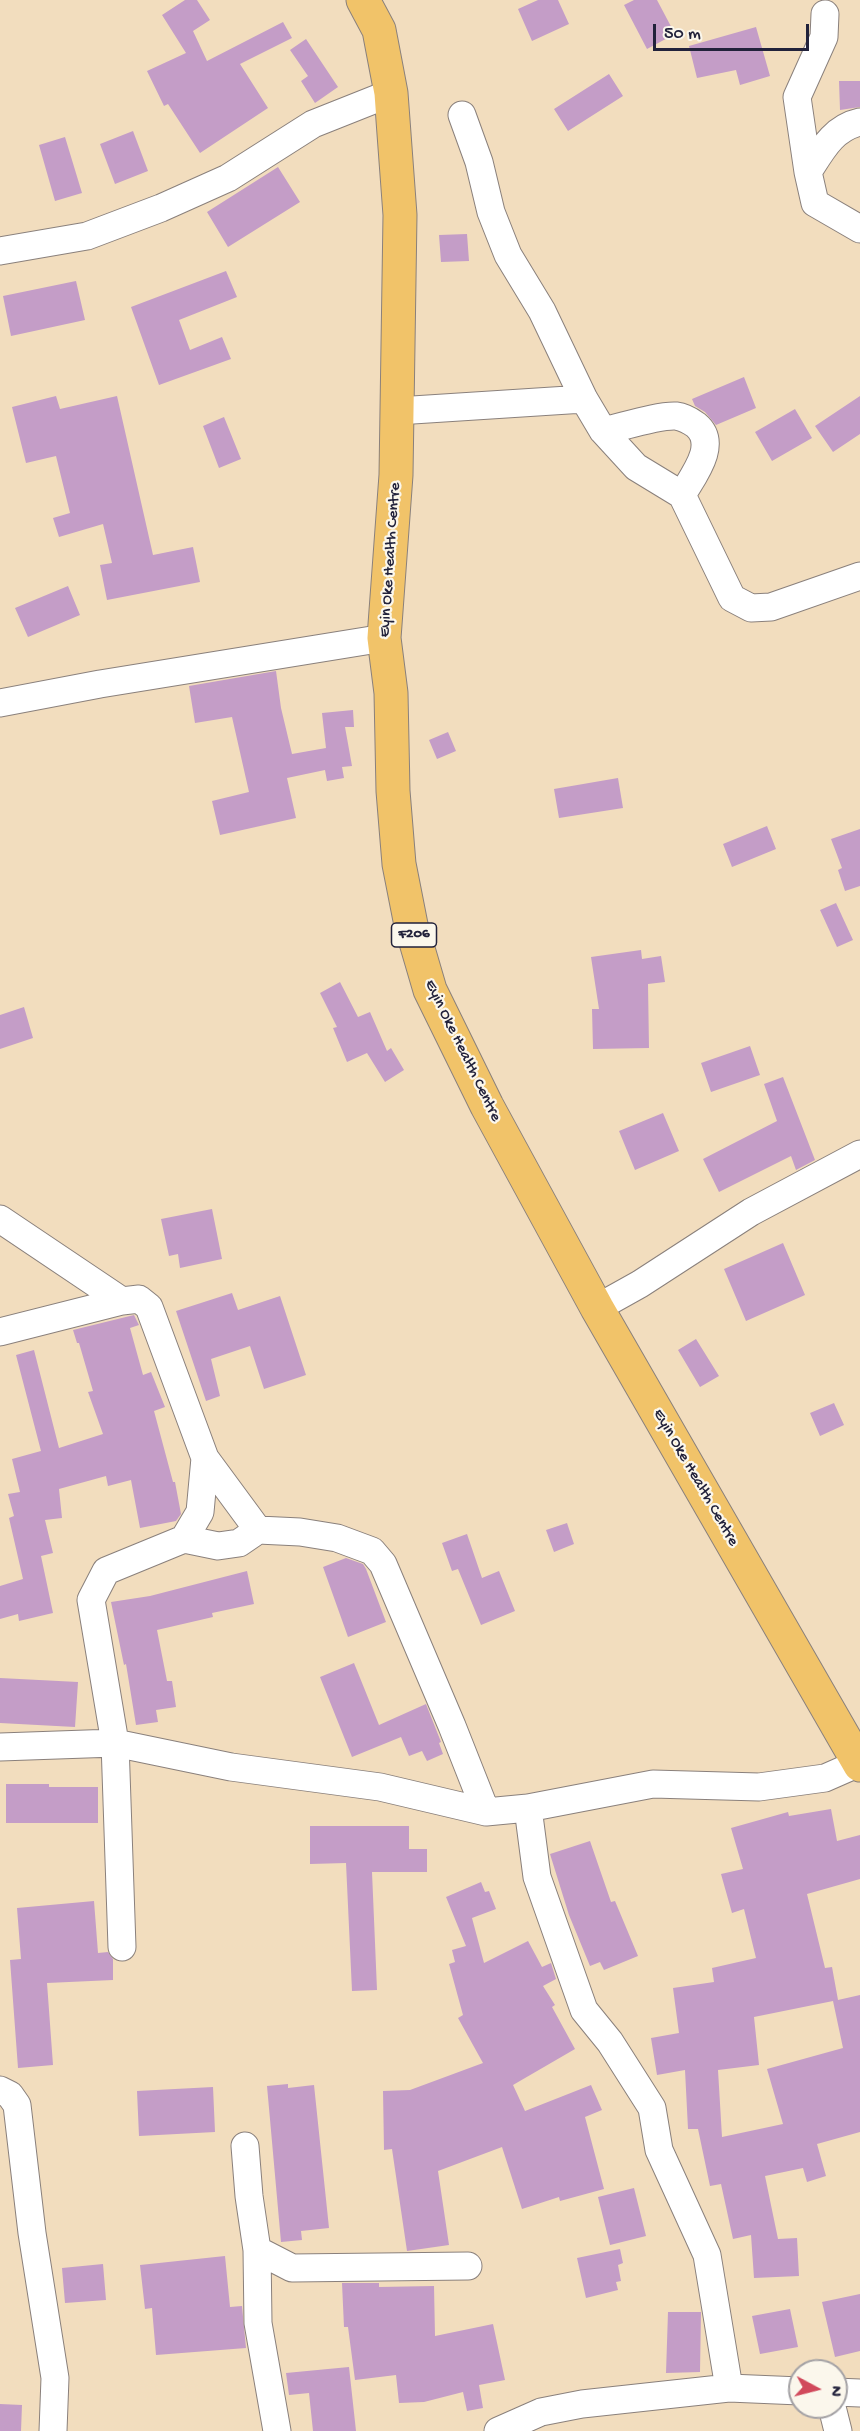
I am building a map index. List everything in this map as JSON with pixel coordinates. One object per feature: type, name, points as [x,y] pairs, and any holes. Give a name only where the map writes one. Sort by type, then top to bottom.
[{"type":"main road","name":"Eyin Oke Health Centre","points":[[363,0],[378,30],[390,93],[400,215],[396,475],[384,638],[391,693],[393,791],[399,864],[411,925],[430,990],[487,1106],[597,1308],[859,1764]]},
{"type":"street","points":[[825,14],[824,37],[797,97],[808,172],[815,203],[860,229]]},
{"type":"street","points":[[0,251],[87,236],[161,207],[228,178],[313,124],[390,93]]},
{"type":"street","points":[[462,115],[479,162],[491,212],[508,255],[542,311],[584,399],[603,431],[636,467],[682,495],[732,598],[751,608],[771,608],[860,576]]},
{"type":"street","points":[[808,172],[826,144],[846,125],[860,122]]},
{"type":"street","points":[[397,411],[584,399]]},
{"type":"street","points":[[603,431],[674,416],[687,418],[701,429],[706,447],[682,495]]},
{"type":"street","points":[[0,703],[100,684],[384,638]]},
{"type":"street","points":[[597,1308],[640,1284],[751,1212],[860,1154]]},
{"type":"street","points":[[0,1219],[122,1301]]},
{"type":"street","points":[[0,1332],[122,1301],[139,1299],[149,1307],[205,1458],[258,1530]]},
{"type":"street","points":[[184,1539],[200,1512],[205,1458]]},
{"type":"street","points":[[122,1947],[115,1743],[91,1600],[106,1571],[184,1539],[218,1546],[239,1543],[258,1530],[300,1532],[337,1538],[372,1551],[383,1564],[486,1812]]},
{"type":"street","points":[[0,1747],[115,1743],[231,1767],[380,1787],[486,1812],[528,1808],[653,1784],[759,1787],[825,1778],[859,1764]]},
{"type":"street","points":[[528,1808],[537,1877],[584,2010],[609,2042],[652,2108],[659,2150],[707,2255],[729,2388]]},
{"type":"street","points":[[0,2090],[10,2095],[17,2105],[32,2233],[56,2378],[53,2431]]},
{"type":"street","points":[[245,2146],[249,2196],[258,2250],[258,2323],[278,2431]]},
{"type":"street","points":[[258,2250],[292,2268],[468,2266]]},
{"type":"street","points":[[498,2431],[547,2422],[582,2404],[729,2388],[788,2390]]},
{"type":"building","points":[[185,0],[197,0],[210,20],[193,31],[207,61],[283,22],[292,38],[240,64],[268,108],[200,153],[168,104],[164,106],[147,71],[186,53],[162,15]]},
{"type":"building","points":[[538,0],[558,0],[569,24],[532,41],[518,9]]},
{"type":"building","points":[[634,0],[657,0],[675,34],[647,49],[624,5]]},
{"type":"building","points":[[756,27],[770,76],[740,85],[736,70],[697,78],[689,46]]},
{"type":"building","points":[[306,39],[338,87],[315,103],[301,81],[308,76],[290,50]]},
{"type":"building","points":[[609,74],[623,96],[568,131],[554,109]]},
{"type":"building","points":[[839,81],[860,81],[860,107],[840,110]]},
{"type":"building","points":[[133,131],[148,171],[115,184],[100,144]]},
{"type":"building","points":[[65,137],[82,193],[55,201],[39,145]]},
{"type":"building","points":[[278,167],[300,202],[228,247],[207,212]]},
{"type":"building","points":[[467,234],[469,261],[441,262],[439,235]]},
{"type":"building","points":[[226,271],[237,297],[179,320],[190,350],[222,337],[231,359],[159,385],[131,307]]},
{"type":"building","points":[[76,281],[85,320],[11,336],[3,296]]},
{"type":"building","points":[[744,377],[756,408],[716,425],[705,412],[695,406],[692,399]]},
{"type":"building","points":[[56,396],[60,409],[117,396],[153,555],[193,547],[200,582],[107,600],[100,565],[112,563],[103,524],[59,537],[53,518],[70,513],[56,456],[26,463],[12,407]]},
{"type":"building","points":[[860,396],[860,434],[833,452],[815,426]]},
{"type":"building","points":[[795,409],[812,438],[772,461],[755,432]]},
{"type":"building","points":[[224,417],[241,459],[219,468],[203,426]]},
{"type":"building","points":[[68,586],[80,615],[28,637],[15,608]]},
{"type":"building","points":[[276,671],[281,708],[292,754],[326,748],[322,713],[353,710],[354,727],[345,727],[352,766],[342,767],[344,778],[327,781],[325,770],[287,778],[296,818],[220,835],[212,801],[249,792],[232,717],[195,723],[189,686]]},
{"type":"building","points":[[448,732],[456,751],[437,759],[429,740]]},
{"type":"building","points":[[618,778],[623,808],[559,818],[554,789]]},
{"type":"building","points":[[767,826],[776,849],[732,867],[723,844]]},
{"type":"building","points":[[860,829],[860,886],[845,891],[838,870],[842,868],[831,839]]},
{"type":"building","points":[[836,903],[853,940],[837,947],[820,910]]},
{"type":"building","points":[[641,950],[642,959],[661,956],[665,982],[648,984],[649,1048],[593,1049],[592,1009],[599,1009],[591,957]]},
{"type":"building","points":[[340,982],[358,1017],[370,1012],[387,1051],[391,1048],[404,1070],[385,1082],[367,1053],[347,1062],[333,1028],[337,1027],[320,993]]},
{"type":"building","points":[[24,1007],[33,1038],[0,1049],[0,1015]]},
{"type":"building","points":[[750,1046],[760,1075],[711,1092],[701,1063]]},
{"type":"building","points":[[783,1077],[815,1160],[796,1170],[791,1156],[719,1192],[703,1159],[777,1121],[764,1084]]},
{"type":"building","points":[[663,1113],[679,1151],[635,1170],[619,1131]]},
{"type":"building","points":[[212,1209],[222,1259],[180,1268],[178,1254],[169,1256],[161,1219]]},
{"type":"building","points":[[783,1243],[805,1295],[746,1321],[724,1269]]},
{"type":"building","points":[[232,1293],[238,1310],[280,1296],[306,1375],[264,1389],[250,1346],[211,1359],[220,1396],[206,1401],[176,1311]]},
{"type":"building","points":[[134,1315],[139,1325],[130,1328],[143,1375],[151,1372],[165,1407],[154,1411],[173,1482],[175,1482],[181,1514],[176,1521],[140,1528],[131,1480],[108,1486],[106,1476],[59,1489],[62,1518],[45,1520],[53,1553],[41,1556],[53,1613],[19,1621],[18,1614],[0,1619],[0,1586],[23,1579],[9,1518],[14,1516],[8,1494],[20,1492],[12,1459],[41,1451],[16,1355],[34,1350],[59,1448],[103,1434],[88,1392],[93,1391],[73,1330]]},
{"type":"building","points":[[696,1339],[719,1376],[700,1387],[678,1350]]},
{"type":"building","points":[[834,1403],[844,1425],[820,1436],[810,1413]]},
{"type":"building","points":[[567,1523],[574,1544],[554,1552],[546,1530]]},
{"type":"building","points":[[467,1534],[482,1578],[499,1571],[515,1611],[481,1625],[458,1569],[452,1571],[442,1543]]},
{"type":"building","points":[[346,1558],[363,1564],[386,1622],[348,1637],[323,1567]]},
{"type":"building","points":[[247,1571],[254,1604],[212,1613],[213,1617],[157,1630],[167,1681],[172,1681],[176,1707],[156,1710],[158,1722],[136,1725],[126,1664],[124,1665],[111,1602],[150,1596]]},
{"type":"building","points":[[354,1663],[379,1725],[426,1704],[441,1742],[439,1743],[443,1754],[427,1761],[422,1751],[409,1756],[401,1737],[352,1757],[320,1677]]},
{"type":"building","points":[[0,1678],[78,1682],[75,1727],[0,1723]]},
{"type":"building","points":[[6,1784],[98,1787],[98,1823],[6,1823]]},
{"type":"building","points":[[831,1809],[837,1841],[860,1835],[860,1879],[807,1894],[825,1968],[832,1967],[838,2000],[860,1995],[860,2132],[817,2144],[826,2176],[807,2182],[803,2168],[765,2176],[778,2239],[797,2238],[799,2276],[754,2278],[751,2235],[733,2239],[721,2184],[710,2186],[698,2129],[688,2129],[685,2070],[657,2075],[651,2038],[679,2033],[673,1988],[714,1982],[712,1968],[756,1958],[744,1909],[732,1913],[721,1874],[743,1869],[731,1828],[788,1812],[789,1816]],"holes":[[[833,2001],[843,2048],[767,2069],[783,2124],[722,2137],[718,2070],[759,2065],[754,2017]]]},
{"type":"building","points":[[310,1826],[409,1826],[409,1849],[427,1849],[427,1872],[372,1872],[377,1990],[352,1991],[346,1863],[310,1864]]},
{"type":"building","points":[[590,1841],[611,1902],[615,1901],[638,1956],[604,1970],[600,1962],[590,1966],[569,1915],[550,1854]]},
{"type":"building","points":[[481,1882],[485,1892],[489,1891],[496,1909],[472,1918],[484,1963],[528,1941],[542,1967],[551,1963],[556,1979],[543,1986],[555,2005],[552,2007],[575,2049],[513,2085],[525,2111],[591,2085],[602,2110],[585,2117],[604,2189],[560,2201],[559,2197],[522,2209],[502,2147],[438,2171],[449,2245],[407,2251],[392,2149],[384,2150],[383,2091],[410,2090],[483,2063],[458,2018],[463,2015],[449,1964],[455,1962],[452,1950],[466,1946],[446,1897]]},
{"type":"building","points":[[94,1901],[98,1953],[108,1952],[113,1959],[113,1980],[47,1983],[53,2065],[18,2068],[10,1960],[21,1959],[17,1908]]},
{"type":"building","points":[[288,2084],[288,2088],[314,2085],[329,2228],[301,2231],[302,2240],[281,2242],[267,2086]]},
{"type":"building","points":[[213,2087],[215,2132],[139,2136],[137,2091]]},
{"type":"building","points":[[634,2188],[646,2236],[610,2245],[598,2197]]},
{"type":"building","points":[[620,2249],[623,2263],[618,2265],[621,2281],[616,2282],[618,2290],[586,2298],[577,2258]]},
{"type":"building","points":[[225,2256],[230,2307],[242,2306],[246,2348],[156,2355],[152,2308],[145,2309],[140,2265]]},
{"type":"building","points":[[103,2264],[106,2300],[65,2303],[62,2268]]},
{"type":"building","points":[[342,2283],[379,2283],[379,2287],[434,2286],[435,2336],[493,2324],[505,2380],[479,2385],[483,2408],[467,2411],[463,2392],[424,2402],[399,2403],[396,2375],[355,2380],[348,2327],[344,2327]]},
{"type":"building","points":[[860,2294],[860,2351],[835,2357],[822,2302]]},
{"type":"building","points":[[790,2309],[798,2347],[760,2354],[752,2316]]},
{"type":"building","points":[[668,2312],[701,2312],[700,2372],[666,2373]]},
{"type":"building","points":[[349,2367],[356,2431],[313,2431],[309,2393],[289,2395],[286,2373]]},
{"type":"building","points":[[0,2404],[22,2405],[21,2431],[0,2431]]}]
